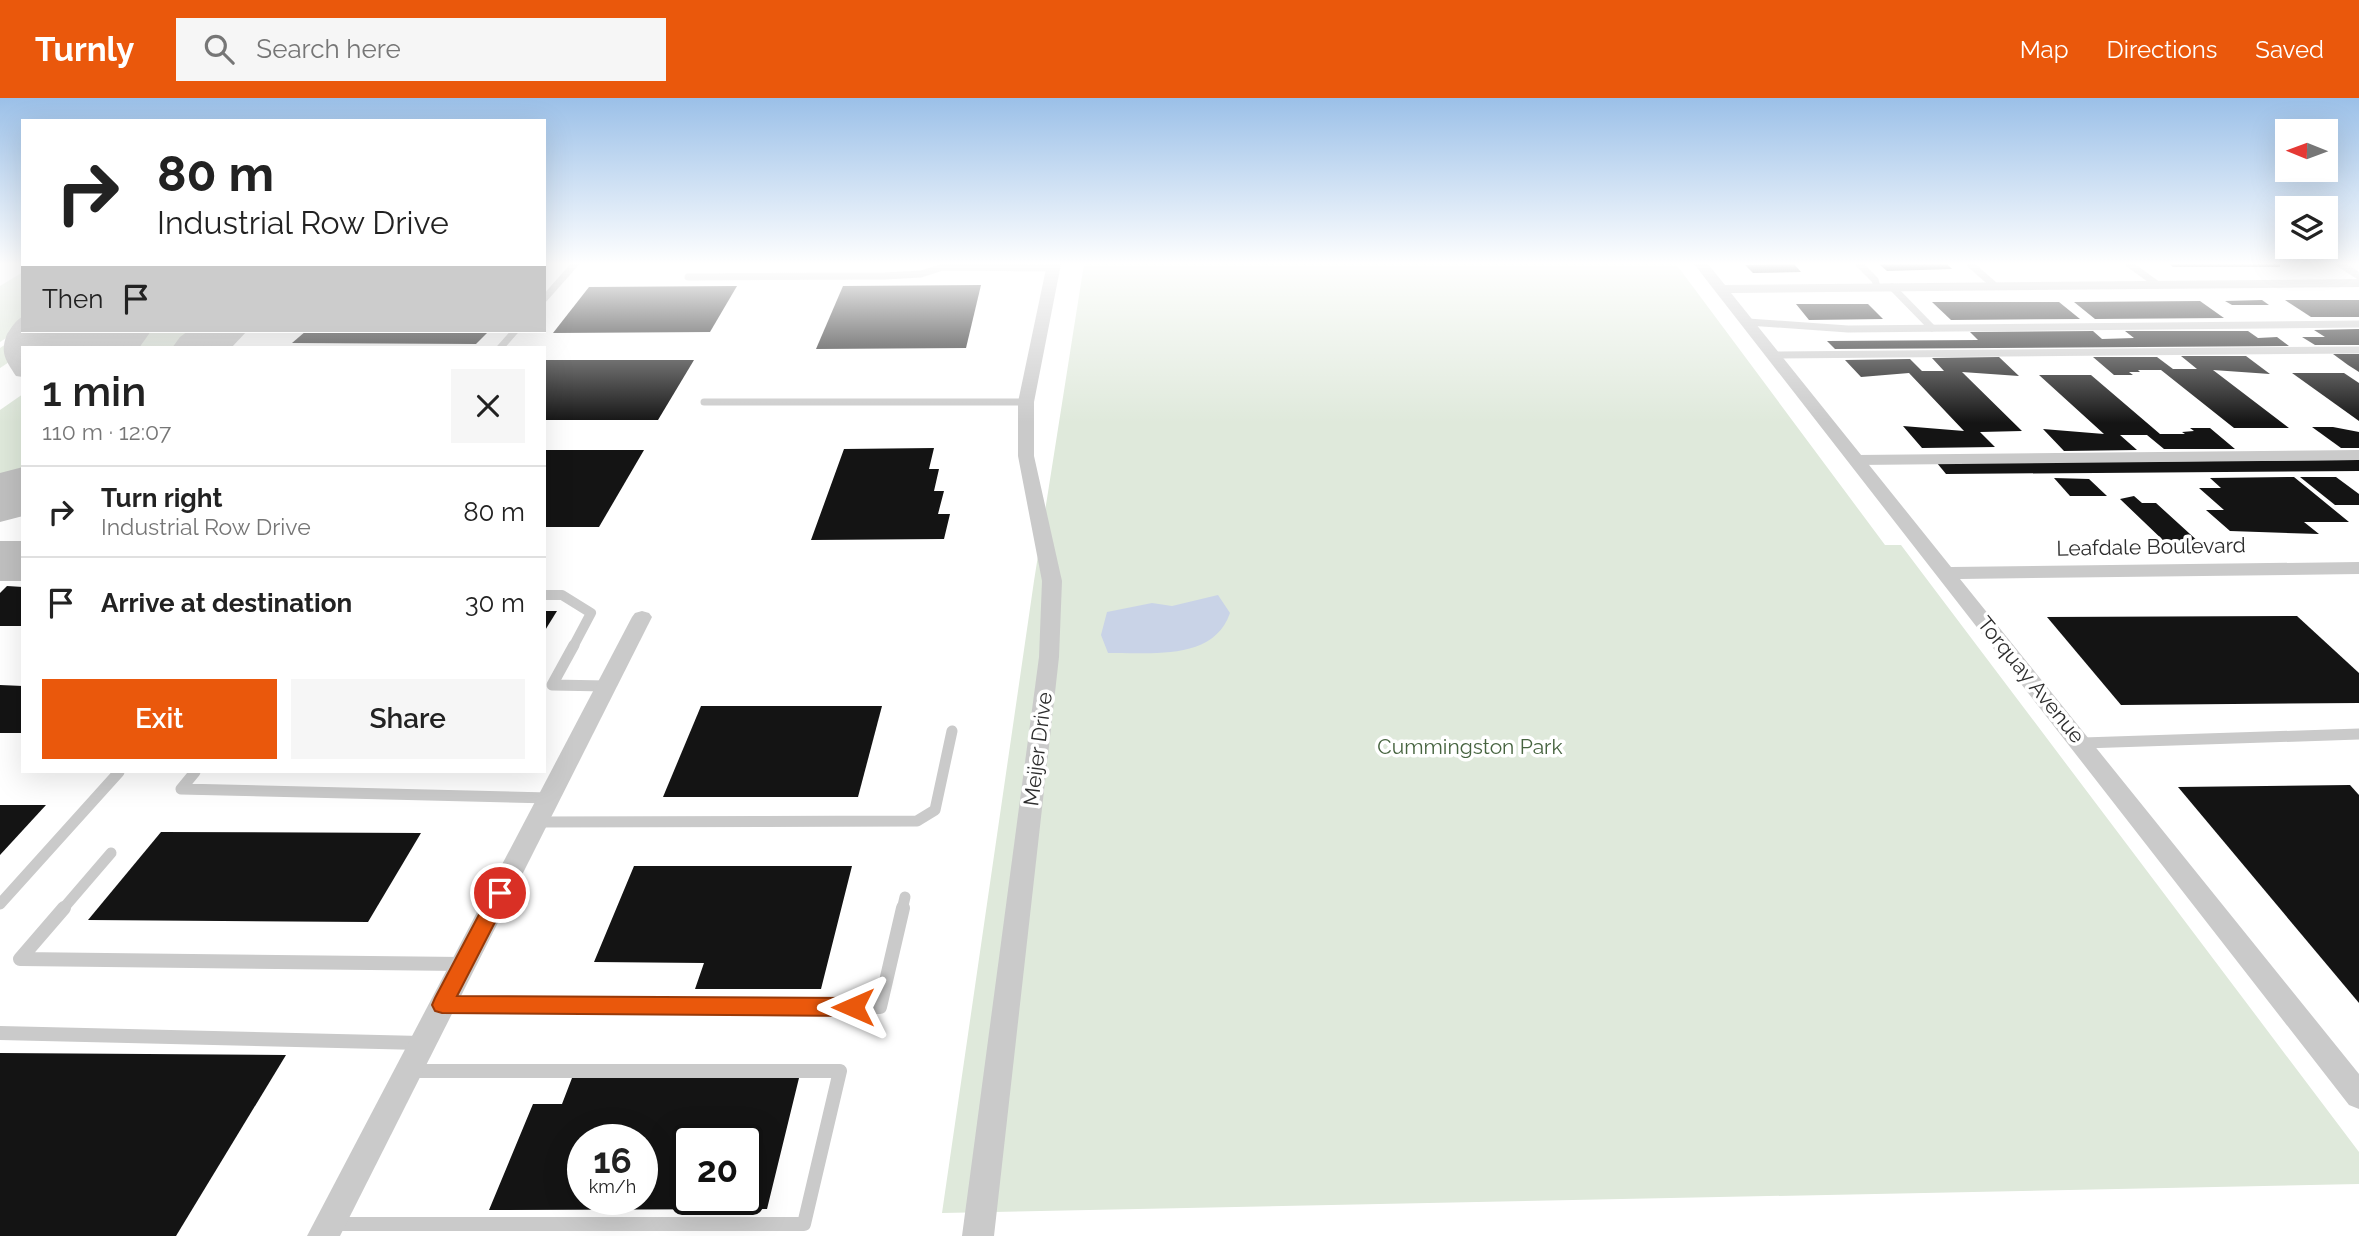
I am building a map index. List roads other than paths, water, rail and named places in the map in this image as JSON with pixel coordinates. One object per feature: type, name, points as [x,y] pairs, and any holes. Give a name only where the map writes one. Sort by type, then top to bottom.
[{"type":"street","name":"Meijer Drive","points":[[978,1236],[1049,657],[1052,581],[1026,456],[1027,402],[1043,317]]},
{"type":"street","name":"Torquay Avenue","points":[[1743,317],[2083,743],[2359,1096]]},
{"type":"street","name":"Leafdale Boulevard","points":[[1945,573],[2359,568]]},
{"type":"street","points":[[326,1230],[642,617]]},
{"type":"lane","points":[[1919,317],[1931,328]]},
{"type":"lane","points":[[1748,323],[1848,329],[2359,324]]},
{"type":"lane","points":[[1773,355],[2359,350]]},
{"type":"lane","points":[[704,402],[1027,402]]},
{"type":"lane","points":[[1857,460],[2359,454]]},
{"type":"lane","points":[[546,595],[562,595],[591,613],[552,685],[607,686]]},
{"type":"lane","points":[[537,822],[917,821],[935,810],[952,731]]},
{"type":"lane","points":[[2083,743],[2359,734]]},
{"type":"lane","points":[[0,904],[118,773]]},
{"type":"lane","points":[[194,773],[181,789],[549,798]]},
{"type":"lane","points":[[111,853],[20,959],[463,964]]},
{"type":"lane","points":[[442,1005],[880,1007],[905,897]]},
{"type":"lane","points":[[0,1033],[423,1043]]},
{"type":"lane","points":[[326,1230],[804,1224],[840,1071],[408,1071]]},
{"type":"water","points":[[1218,595],[1230,613],[1222,629],[1210,640],[1178,651],[1108,653],[1101,635],[1107,612],[1152,603],[1172,606]]},
{"type":"park label","name":"Cummingston Park","points":[[1470,747]]}]
